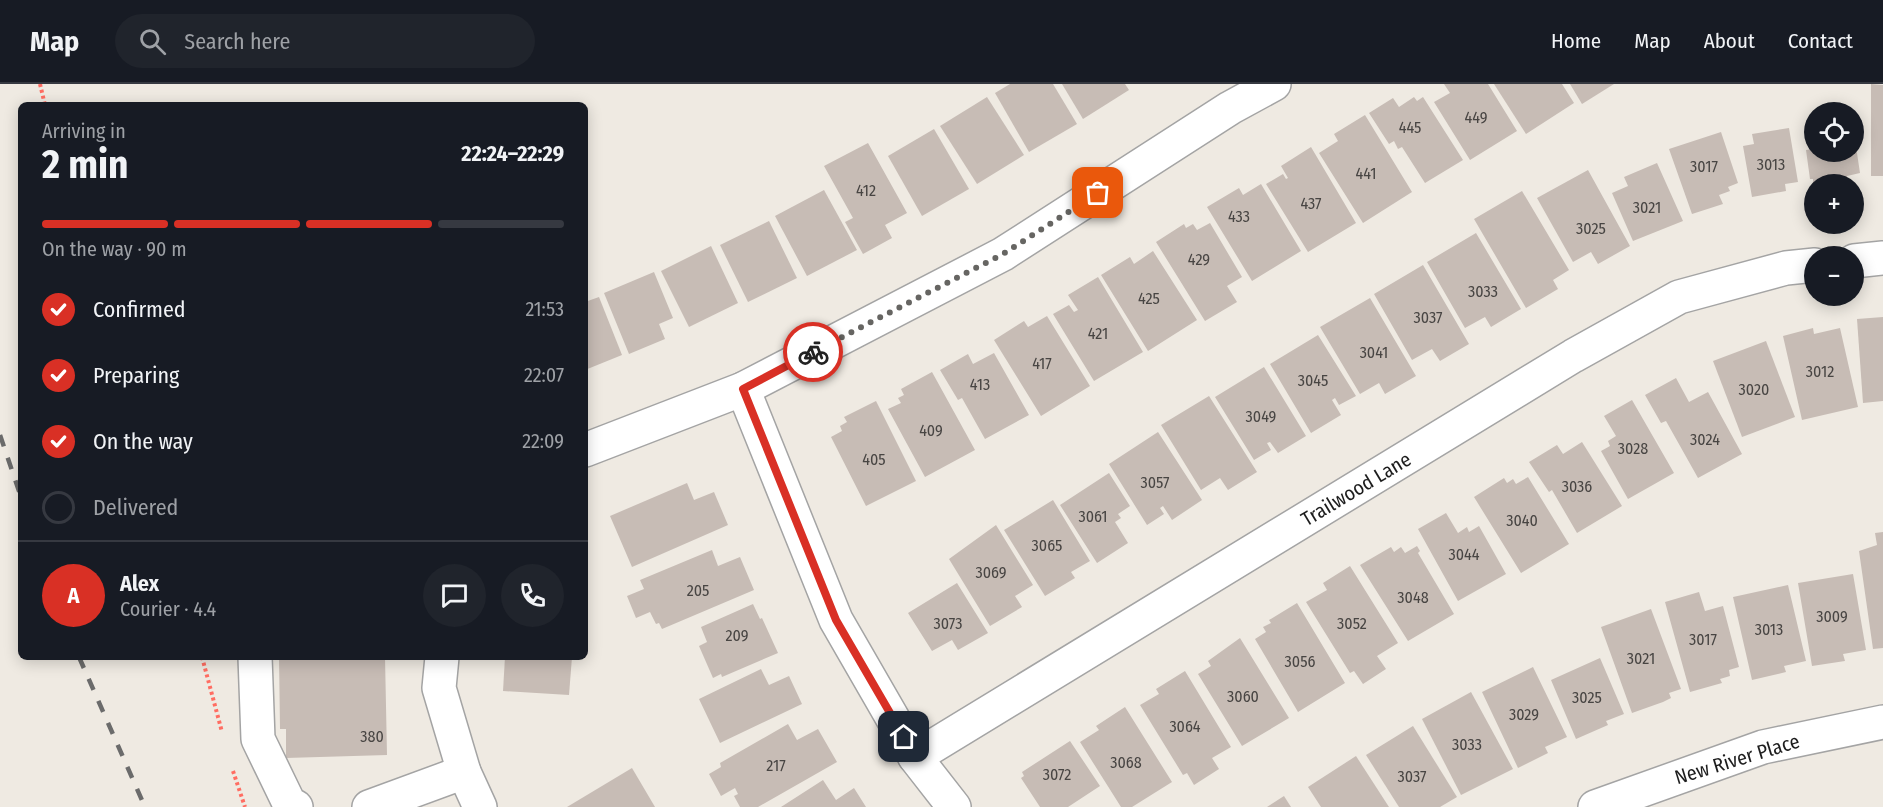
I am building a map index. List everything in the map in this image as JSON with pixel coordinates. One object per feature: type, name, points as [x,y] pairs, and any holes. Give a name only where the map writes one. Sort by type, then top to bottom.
[{"type":"street","points":[[588,449],[743,389],[1003,254],[1230,108],[1274,84]]},
{"type":"street","points":[[1864,260],[1883,258]]},
{"type":"street","name":"Trailwood Lane","points":[[915,757],[1573,356],[1690,294],[1786,268],[1804,266]]},
{"type":"street","points":[[743,389],[836,620],[915,757],[954,807]]},
{"type":"street","points":[[255,660],[258,739],[289,803],[296,807]]},
{"type":"street","points":[[442,660],[439,688],[464,772],[480,807]]},
{"type":"street","name":"New River Place","points":[[1595,807],[1763,747],[1883,722]]},
{"type":"street","points":[[369,807],[464,772]]},
{"type":"path","points":[[40,84],[44,102]]},
{"type":"building","points":[[1010,84],[1053,84],[1077,124],[1029,152],[995,93]]},
{"type":"building","points":[[1062,84],[1125,84],[1129,90],[1083,119]]},
{"type":"building","points":[[1444,84],[1488,84],[1517,131],[1470,160],[1434,102],[1450,93]]},
{"type":"building","points":[[1494,84],[1562,84],[1574,103],[1526,134]]},
{"type":"building","points":[[1570,84],[1614,84],[1582,104]]},
{"type":"building","points":[[1871,84],[1883,85],[1883,176],[1871,176]]},
{"type":"building","points":[[987,97],[1024,155],[977,184],[940,126]]},
{"type":"building","points":[[1414,97],[1417,101],[1423,97],[1463,160],[1425,183],[1402,147],[1398,149],[1394,141],[1389,144],[1369,113],[1393,98],[1399,107]]},
{"type":"building","points":[[1365,115],[1412,192],[1363,223],[1319,153],[1338,141],[1334,134]]},
{"type":"building","points":[[1789,128],[1798,182],[1785,184],[1786,191],[1752,197],[1743,146],[1754,144],[1752,134]]},
{"type":"building","points":[[934,129],[969,189],[922,216],[888,156]]},
{"type":"building","points":[[1721,132],[1738,183],[1728,187],[1730,191],[1719,195],[1723,204],[1692,214],[1669,149]]},
{"type":"building","points":[[868,143],[907,213],[885,225],[892,238],[863,254],[845,222],[853,218],[824,166]]},
{"type":"building","points":[[1311,147],[1356,223],[1308,252],[1266,184],[1283,174],[1286,179],[1288,178],[1281,166]]},
{"type":"building","points":[[1808,162],[1858,162],[1860,173],[1856,174],[1809,174]]},
{"type":"building","points":[[1657,163],[1683,221],[1633,241],[1612,193],[1628,186],[1624,177]]},
{"type":"building","points":[[1588,170],[1630,246],[1598,264],[1591,252],[1573,262],[1537,198]]},
{"type":"building","points":[[1261,184],[1301,251],[1252,281],[1207,207],[1239,188],[1243,195]]},
{"type":"building","points":[[824,190],[857,250],[807,276],[775,216]]},
{"type":"building","points":[[1522,191],[1569,270],[1553,280],[1558,289],[1526,308],[1474,219]]},
{"type":"building","points":[[769,221],[797,278],[748,302],[720,245]]},
{"type":"building","points":[[1210,223],[1242,277],[1227,286],[1237,302],[1205,321],[1156,242],[1184,224],[1186,228],[1193,224],[1197,230]]},
{"type":"building","points":[[1476,233],[1521,309],[1491,327],[1485,317],[1465,328],[1427,262]]},
{"type":"building","points":[[711,246],[738,303],[689,327],[661,271]]},
{"type":"building","points":[[1153,251],[1197,320],[1148,351],[1101,275],[1130,257],[1134,264]]},
{"type":"building","points":[[1423,265],[1469,344],[1440,361],[1432,349],[1412,360],[1374,294]]},
{"type":"building","points":[[654,272],[673,318],[659,324],[665,339],[629,354],[604,293]]},
{"type":"building","points":[[1098,277],[1143,352],[1094,381],[1053,314],[1069,305],[1074,312],[1078,310],[1068,295]]},
{"type":"building","points":[[599,297],[622,355],[588,369],[588,301]]},
{"type":"building","points":[[1370,298],[1416,376],[1385,394],[1379,383],[1360,394],[1320,327]]},
{"type":"building","points":[[1047,316],[1090,386],[1041,416],[994,340],[1024,321],[1028,327]]},
{"type":"building","points":[[1883,317],[1883,401],[1863,403],[1857,319]]},
{"type":"building","points":[[1813,328],[1814,334],[1840,328],[1858,407],[1802,420],[1783,336]]},
{"type":"building","points":[[1318,335],[1356,396],[1339,405],[1335,398],[1332,400],[1341,415],[1311,433],[1270,364]]},
{"type":"building","points":[[1766,341],[1795,417],[1742,437],[1713,361]]},
{"type":"building","points":[[994,353],[1029,415],[985,439],[962,398],[958,400],[940,370],[968,354],[973,364]]},
{"type":"building","points":[[1264,367],[1306,436],[1278,453],[1270,442],[1267,443],[1271,450],[1254,460],[1215,397]]},
{"type":"building","points":[[932,372],[975,450],[925,477],[888,409],[901,403],[898,398],[904,395],[901,389]]},
{"type":"building","points":[[1676,378],[1689,402],[1708,392],[1742,454],[1698,478],[1666,421],[1661,423],[1645,395]]},
{"type":"building","points":[[1209,396],[1257,472],[1228,490],[1220,478],[1201,490],[1161,425]]},
{"type":"building","points":[[1632,400],[1674,473],[1628,499],[1601,451],[1610,446],[1608,441],[1616,436],[1604,416]]},
{"type":"building","points":[[876,401],[916,481],[866,506],[831,437],[842,431],[840,426],[847,422],[844,417]]},
{"type":"building","points":[[1158,432],[1202,500],[1172,520],[1163,506],[1160,508],[1164,514],[1147,525],[1109,464]]},
{"type":"building","points":[[1582,442],[1622,506],[1577,533],[1552,490],[1549,492],[1529,462],[1557,445],[1563,454]]},
{"type":"building","points":[[1109,473],[1130,506],[1118,514],[1121,518],[1115,522],[1128,543],[1097,563],[1060,505]]},
{"type":"building","points":[[1528,477],[1569,544],[1521,573],[1474,497],[1504,478],[1507,483],[1513,479],[1516,484]]},
{"type":"building","points":[[687,483],[694,500],[714,492],[728,525],[632,567],[610,516]]},
{"type":"building","points":[[1053,500],[1090,561],[1071,572],[1075,578],[1045,596],[1004,530]]},
{"type":"building","points":[[1446,513],[1458,533],[1467,527],[1469,532],[1479,526],[1506,574],[1458,601],[1418,529]]},
{"type":"building","points":[[996,525],[1033,585],[1015,596],[1022,607],[990,626],[949,559]]},
{"type":"building","points":[[1883,532],[1883,648],[1873,649],[1859,551],[1877,545],[1875,533]]},
{"type":"building","points":[[1417,546],[1420,551],[1418,553],[1454,614],[1408,641],[1360,565],[1391,547],[1394,552],[1401,547],[1405,553]]},
{"type":"building","points":[[712,550],[718,566],[740,557],[754,590],[662,629],[659,623],[656,624],[650,612],[636,618],[627,596],[644,589],[640,580]]},
{"type":"building","points":[[1350,566],[1398,643],[1377,656],[1386,669],[1363,684],[1354,671],[1350,673],[1306,602],[1327,590],[1323,583]]},
{"type":"building","points":[[1853,574],[1866,650],[1843,654],[1845,661],[1812,666],[1798,583]]},
{"type":"building","points":[[957,583],[988,633],[958,650],[952,640],[932,651],[908,613]]},
{"type":"building","points":[[1788,585],[1806,661],[1784,666],[1786,672],[1752,680],[1733,597]]},
{"type":"building","points":[[1699,592],[1705,611],[1723,606],[1739,667],[1729,670],[1730,676],[1720,679],[1722,683],[1690,692],[1665,602]]},
{"type":"building","points":[[1297,603],[1345,683],[1298,712],[1255,639],[1266,632],[1263,627],[1271,623],[1269,620]]},
{"type":"building","points":[[753,604],[778,653],[722,677],[721,674],[713,678],[699,646],[707,642],[701,627]]},
{"type":"building","points":[[1651,609],[1681,689],[1669,693],[1671,698],[1663,702],[1632,713],[1601,627]]},
{"type":"building","points":[[1240,638],[1289,718],[1242,746],[1198,674],[1211,666],[1208,661]]},
{"type":"building","points":[[1600,658],[1624,714],[1606,721],[1608,725],[1576,739],[1551,680]]},
{"type":"building","points":[[279,660],[385,660],[387,755],[286,758],[286,729],[280,729]]},
{"type":"building","points":[[505,660],[572,660],[569,695],[503,691]]},
{"type":"building","points":[[1533,667],[1567,737],[1545,747],[1548,753],[1518,768],[1482,692]]},
{"type":"building","points":[[761,669],[769,685],[789,676],[802,704],[720,743],[699,699]]},
{"type":"building","points":[[1185,671],[1231,747],[1212,758],[1219,769],[1194,785],[1187,773],[1183,775],[1140,705],[1159,694],[1156,689]]},
{"type":"building","points":[[1471,692],[1513,769],[1461,795],[1422,719]]},
{"type":"building","points":[[1125,707],[1172,782],[1132,807],[1121,807],[1080,742],[1099,730],[1096,726]]},
{"type":"building","points":[[788,724],[797,740],[818,729],[837,762],[758,807],[740,807],[734,796],[738,794],[735,788],[721,796],[709,774],[721,767],[720,763]]},
{"type":"building","points":[[1413,726],[1457,797],[1440,807],[1399,807],[1366,755]]},
{"type":"building","points":[[1070,741],[1100,786],[1068,807],[1040,807],[1021,778],[1024,776],[1022,772]]},
{"type":"building","points":[[1356,756],[1389,807],[1321,807],[1308,787]]},
{"type":"building","points":[[632,768],[655,807],[567,807]]},
{"type":"building","points":[[823,780],[836,800],[854,788],[866,807],[781,807]]},
{"type":"building","points":[[1284,796],[1291,807],[1267,807]]},
{"type":"railway","points":[[0,435],[18,488]]},
{"type":"railway","points":[[80,660],[145,807]]},
{"type":"way so far","points":[[813,352],[1003,254],[1098,193]]},
{"type":"route","points":[[813,352],[743,389],[836,620],[904,737]]}]
